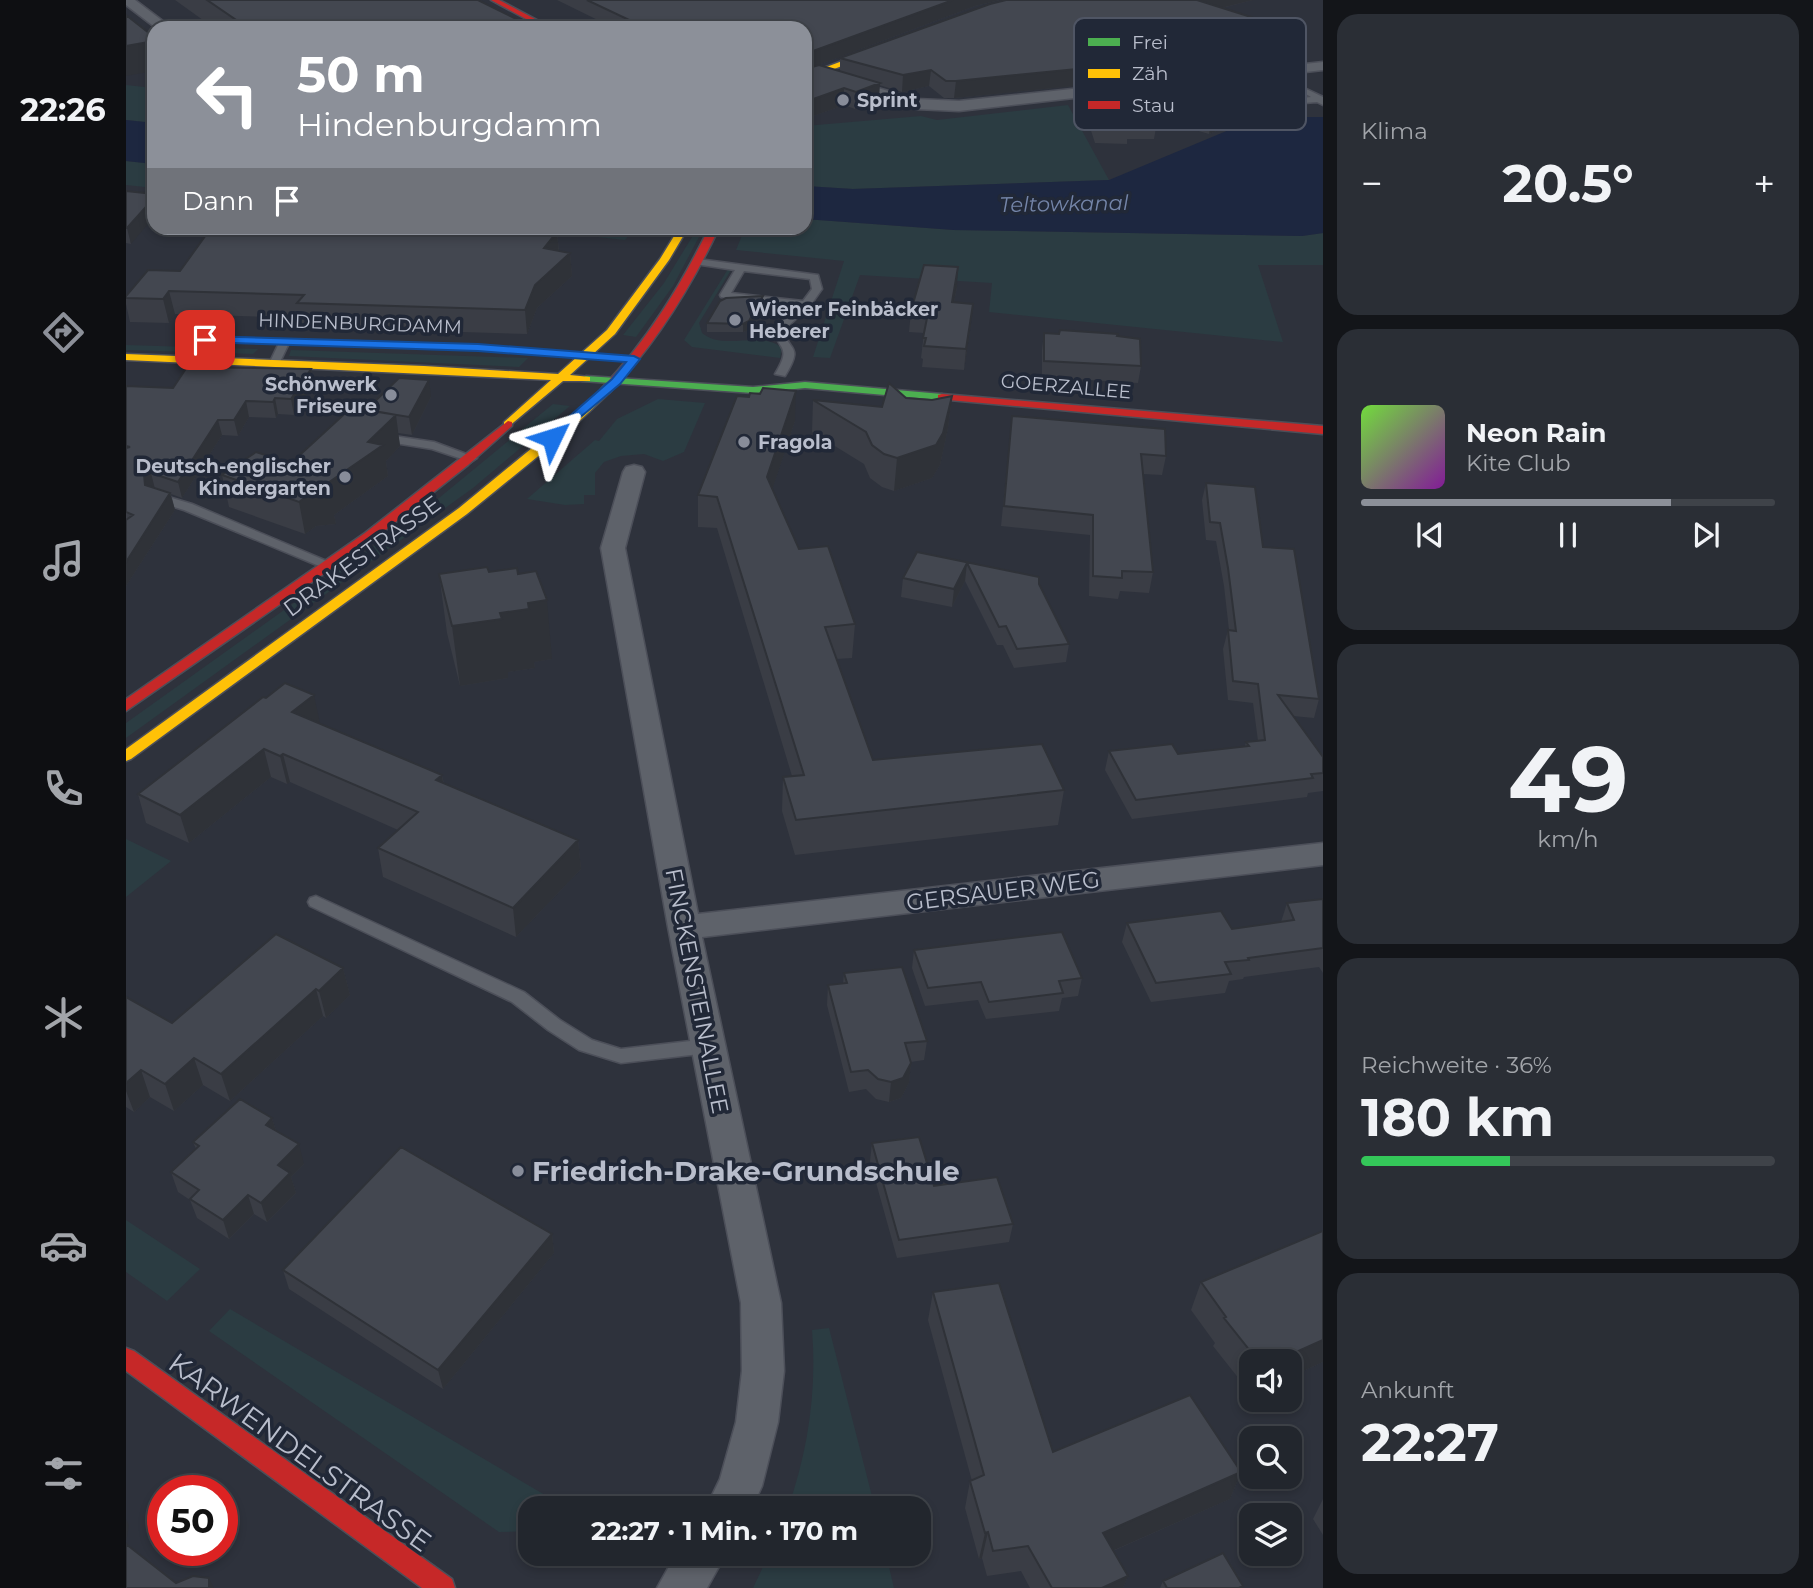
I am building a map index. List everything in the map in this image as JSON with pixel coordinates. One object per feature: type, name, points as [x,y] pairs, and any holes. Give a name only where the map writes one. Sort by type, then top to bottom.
[{"type":"main road","points":[[494,0],[534,21]]},
{"type":"main road","points":[[812,76],[903,41]]},
{"type":"main road","name":"DRAKESTRASSE","points":[[126,706],[394,518],[471,458],[611,332],[664,260],[679,235]]},
{"type":"main road","name":"DRAKESTRASSE","points":[[126,756],[485,495],[616,382],[676,303],[712,235]]},
{"type":"main road","points":[[561,353],[653,361]]},
{"type":"main road","name":"HINDENBURGDAMM","points":[[126,357],[562,377],[616,382]]},
{"type":"main road","name":"GOERZALLEE","points":[[760,372],[781,374],[805,385]]},
{"type":"main road","name":"GOERZALLEE","points":[[616,382],[753,390],[805,385],[1323,430]]},
{"type":"main road","name":"KARWENDELSTRASSE","points":[[126,1358],[443,1588]]},
{"type":"street","points":[[127,0],[156,21]]},
{"type":"street","points":[[812,76],[916,104],[960,106],[1074,93]]},
{"type":"street","name":"FINCKENSTEINALLEE","points":[[634,472],[613,548],[684,928],[761,1303],[763,1371],[757,1422],[740,1486],[735,1496]]},
{"type":"street","name":"GERSAUER WEG","points":[[684,928],[1323,854]]},
{"type":"street","points":[[680,1588],[695,1566]]},
{"type":"lane","points":[[1306,91],[1322,100]]},
{"type":"lane","points":[[698,262],[814,277],[817,289],[806,304],[780,328],[780,336],[791,347],[792,355],[781,374]]},
{"type":"lane","points":[[741,268],[725,295],[806,304]]},
{"type":"lane","points":[[274,364],[285,343]]},
{"type":"lane","points":[[364,435],[434,446],[471,458]]},
{"type":"lane","points":[[154,496],[188,507],[328,565]]},
{"type":"lane","points":[[316,902],[518,997],[554,1025],[586,1045],[621,1056],[708,1046]]},
{"type":"shaded area","points":[[126,85],[147,87],[147,122],[126,120]]},
{"type":"shaded area","points":[[1068,105],[1074,116],[1074,130],[1082,130],[1109,180],[853,189],[812,186],[812,125],[921,116],[937,120]]},
{"type":"shaded area","points":[[126,161],[147,163],[147,187],[126,185]]},
{"type":"shaded area","points":[[812,220],[954,230],[1302,236],[1323,233],[1323,265],[1258,265],[1283,342],[989,312],[992,283],[860,275],[830,358],[813,357],[844,261],[736,250],[742,235],[812,235]]},
{"type":"shaded area","points":[[579,235],[629,235],[625,240]]},
{"type":"shaded area","points":[[692,237],[699,237],[673,286],[636,337],[623,335],[664,283]]},
{"type":"shaded area","points":[[728,269],[731,270],[699,323],[702,333],[721,341],[763,340],[773,343],[782,348],[780,358],[692,347],[684,340]]},
{"type":"shaded area","points":[[126,345],[258,349],[253,354],[126,350]]},
{"type":"shaded area","points":[[291,350],[528,358],[519,367],[289,356]]},
{"type":"shaded area","points":[[658,399],[705,403],[684,452],[663,461],[644,454],[621,456],[604,462],[595,473],[595,495],[584,495],[584,504],[565,505],[527,499],[595,440],[599,441],[617,419]]},
{"type":"shaded area","points":[[553,404],[570,406],[473,488],[126,738],[126,723],[428,507]]},
{"type":"shaded area","points":[[126,839],[171,861],[126,897]]},
{"type":"shaded area","points":[[126,1220],[200,1269],[167,1301],[126,1272]]},
{"type":"shaded area","points":[[230,1309],[547,1496],[518,1496],[518,1531],[499,1532],[209,1331]]},
{"type":"shaded area","points":[[829,1328],[872,1496],[792,1496],[806,1442],[812,1398],[812,1330]]},
{"type":"shaded area","points":[[763,1566],[889,1566],[894,1588],[753,1588]]},
{"type":"water","name":"Teltowkanal","points":[[1306,117],[1323,117],[1323,233],[1302,236],[954,230],[812,220],[812,186],[853,189],[1109,180],[1229,130],[1306,130]]},
{"type":"water","points":[[126,120],[147,122],[147,163],[126,161]]},
{"type":"building","points":[[207,0],[478,0],[520,21],[238,21]]},
{"type":"building","points":[[587,0],[953,0],[812,51],[812,21],[631,21]]},
{"type":"building","points":[[1006,0],[1197,0],[1253,18],[1074,18],[1074,69],[956,81],[946,81],[931,70],[903,75],[840,58]]},
{"type":"building","points":[[126,15],[147,32],[147,42],[126,46]]},
{"type":"building","points":[[819,65],[880,83],[856,92],[844,88],[812,99],[812,67]]},
{"type":"building","points":[[126,191],[147,193],[147,206],[126,228]]},
{"type":"building","points":[[206,235],[555,235],[544,248],[570,253],[535,285],[525,310],[297,303],[304,295],[169,291],[163,299],[126,298],[148,270],[180,271]]},
{"type":"building","points":[[924,265],[958,267],[952,302],[973,304],[966,349],[924,346],[928,313],[911,311]]},
{"type":"building","points":[[763,296],[749,321],[743,324],[707,323],[720,301],[726,298]]},
{"type":"building","points":[[1060,330],[1118,334],[1117,336],[1140,339],[1141,366],[1044,361],[1044,333],[1059,334]]},
{"type":"building","points":[[187,367],[311,369],[291,399],[275,398],[273,402],[246,401],[234,420],[218,420],[178,482],[151,473],[144,475],[145,485],[170,493],[126,562],[126,520],[133,515],[126,512],[126,448],[130,447],[126,446],[126,386],[173,388]]},
{"type":"building","points":[[399,378],[429,380],[409,417],[366,410]]},
{"type":"building","points":[[889,383],[906,398],[932,400],[952,396],[943,433],[936,445],[897,458],[884,454],[872,445],[866,432],[813,400],[882,407]]},
{"type":"building","points":[[763,388],[796,391],[767,477],[799,549],[828,546],[855,624],[825,627],[873,760],[1042,744],[1064,790],[796,820],[783,777],[804,775],[717,497],[698,495],[737,396],[760,394]]},
{"type":"building","points":[[352,407],[396,415],[368,442],[383,445],[328,483],[330,492],[310,494],[299,502],[222,475],[256,452],[291,463]]},
{"type":"building","points":[[1012,416],[1165,429],[1166,456],[1141,454],[1153,572],[1122,571],[1122,578],[1093,576],[1093,515],[1004,506]]},
{"type":"building","points":[[1206,483],[1255,487],[1263,547],[1294,549],[1319,699],[1278,695],[1323,757],[1323,773],[1311,774],[1313,778],[1136,800],[1109,751],[1172,744],[1178,754],[1249,746],[1246,742],[1265,740],[1258,684],[1233,681],[1228,630],[1236,631],[1228,568],[1220,523],[1210,522]]},
{"type":"building","points":[[917,552],[1039,577],[1039,584],[1069,644],[1017,649],[1006,626],[999,627],[967,563],[954,589],[903,578]]},
{"type":"building","points":[[487,567],[489,572],[517,568],[518,574],[536,571],[547,600],[528,603],[529,609],[500,613],[502,619],[452,626],[439,574]]},
{"type":"building","points":[[285,683],[314,695],[292,712],[442,775],[436,780],[578,840],[513,908],[378,848],[418,812],[283,754],[280,756],[264,749],[180,815],[138,794]]},
{"type":"building","points":[[1323,899],[1323,948],[1225,962],[1231,974],[1156,983],[1127,923],[1221,911],[1232,929],[1294,920],[1287,903]]},
{"type":"building","points":[[1062,932],[1082,978],[1059,981],[1063,993],[989,1002],[981,982],[928,988],[914,950]]},
{"type":"building","points":[[276,934],[343,968],[221,1074],[194,1058],[165,1084],[141,1070],[126,1083],[126,997],[172,1023]]},
{"type":"building","points":[[902,967],[927,1041],[905,1043],[911,1063],[903,1078],[891,1082],[878,1079],[868,1070],[851,1072],[828,985],[847,983],[844,973]]},
{"type":"building","points":[[240,1099],[272,1118],[266,1125],[299,1144],[278,1165],[290,1173],[261,1203],[248,1195],[223,1220],[190,1199],[199,1190],[171,1172],[199,1146],[193,1142]]},
{"type":"building","points":[[919,1137],[934,1186],[997,1177],[1013,1224],[899,1240],[872,1143]]},
{"type":"building","points":[[401,1147],[552,1234],[438,1370],[283,1270]]},
{"type":"building","points":[[1323,1231],[1323,1340],[1302,1349],[1249,1349],[1224,1318],[1226,1317],[1201,1282]]},
{"type":"building","points":[[999,1283],[1053,1452],[1190,1395],[1239,1473],[1103,1533],[1128,1576],[1102,1588],[1052,1588],[1028,1546],[993,1551],[988,1532],[985,1533],[970,1481],[984,1475],[933,1292]]},
{"type":"building","points":[[126,1544],[147,1560],[147,1566],[154,1566],[176,1583],[193,1576],[209,1578],[209,1588],[126,1588]]},
{"type":"building","points":[[1223,1553],[1243,1586],[1167,1588],[1163,1581]]},
{"type":"traffic: fast","points":[[586,379],[753,390],[805,385],[942,397]]},
{"type":"traffic: slow","points":[[812,75],[888,47]]},
{"type":"traffic: slow","points":[[508,424],[611,332],[664,260],[679,235]]},
{"type":"traffic: slow","points":[[126,357],[424,369],[586,379]]},
{"type":"traffic: slow","points":[[126,756],[463,511],[565,429],[605,391]]},
{"type":"traffic: jam","points":[[494,0],[534,21]]},
{"type":"traffic: jam","points":[[605,391],[653,335],[692,272],[710,235]]},
{"type":"traffic: jam","points":[[942,397],[1323,430]]},
{"type":"traffic: jam","points":[[126,706],[370,536],[508,424]]},
{"type":"traffic: jam","points":[[126,1358],[443,1588]]},
{"type":"place","name":"Sprint","points":[[843,100]]},
{"type":"place","name":"Wiener Feinbäcker Heberer","points":[[735,320]]},
{"type":"place","name":"Schönwerk Friseure","points":[[391,395]]},
{"type":"place","name":"Fragola","points":[[744,442]]},
{"type":"place","name":"Deutsch-englischer Kindergarten","points":[[345,477]]},
{"type":"place","name":"Friedrich-Drake-Grundschule","points":[[518,1171]]},
{"type":"route","points":[[205,340],[478,347],[634,359],[616,382],[552,438]]}]
